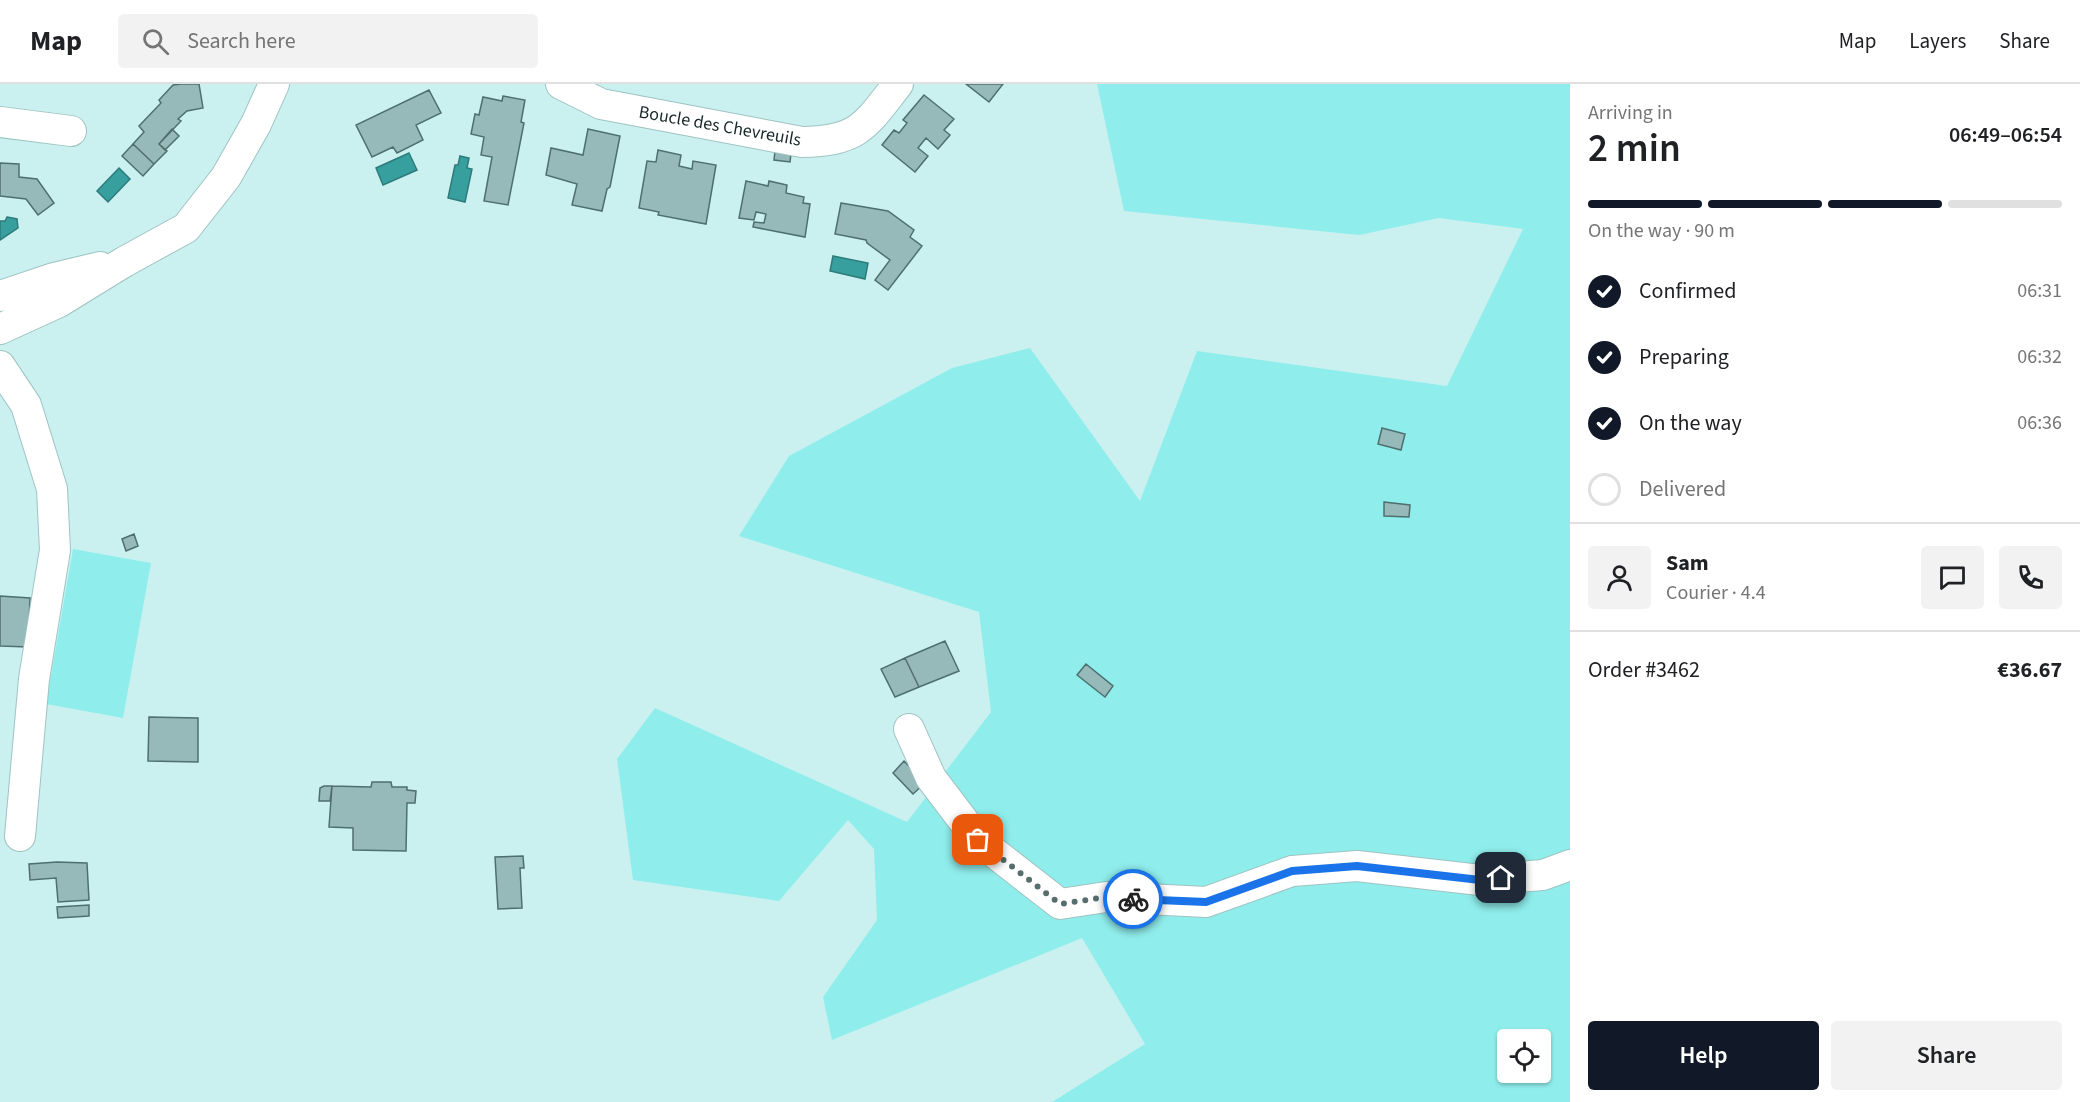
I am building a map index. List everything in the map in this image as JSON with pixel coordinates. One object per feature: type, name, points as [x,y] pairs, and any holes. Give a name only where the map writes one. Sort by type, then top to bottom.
[{"type":"street","points":[[0,329],[59,302],[124,262],[186,228],[226,177],[256,124],[274,84]]},
{"type":"street","name":"Boucle des Chevreuils","points":[[561,84],[601,104],[802,142],[823,142],[847,136],[867,122],[898,84]]},
{"type":"street","points":[[0,122],[70,131]]},
{"type":"street","points":[[0,296],[54,278],[124,262]]},
{"type":"street","points":[[0,366],[26,405],[52,489],[54,550],[34,679],[20,836]]},
{"type":"street","points":[[909,729],[931,778],[978,840],[1060,904],[1106,897],[1206,902],[1292,871],[1357,866],[1480,880],[1543,875],[1570,865]]},
{"type":"shaded area","points":[[1097,84],[1570,84],[1570,1102],[1052,1102],[1145,1044],[1082,938],[832,1040],[823,997],[877,920],[874,849],[848,820],[779,901],[633,880],[617,759],[655,708],[907,822],[991,712],[979,612],[739,536],[789,456],[952,368],[1030,348],[1140,501],[1197,351],[1447,386],[1523,229],[1439,218],[1359,235],[1124,211]]},
{"type":"shaded area","points":[[409,153],[417,170],[383,185],[376,168]]},
{"type":"shaded area","points":[[460,156],[469,158],[467,168],[472,169],[465,202],[448,198],[455,165],[458,165]]},
{"type":"shaded area","points":[[119,168],[130,179],[108,202],[97,191]]},
{"type":"shaded area","points":[[7,217],[17,219],[18,228],[0,240],[0,221],[5,221]]},
{"type":"shaded area","points":[[833,256],[868,263],[865,279],[830,271]]},
{"type":"shaded area","points":[[73,549],[151,563],[123,718],[46,704]]},
{"type":"building","points":[[199,84],[203,108],[187,111],[178,119],[181,121],[159,144],[167,151],[154,164],[133,144],[144,132],[139,126],[161,103],[159,100],[173,85]]},
{"type":"building","points":[[966,84],[1003,84],[989,102]]},
{"type":"building","points":[[429,90],[441,113],[416,125],[423,140],[397,153],[393,147],[372,157],[356,125]]},
{"type":"building","points":[[924,95],[954,119],[944,130],[950,135],[938,149],[926,138],[918,148],[928,156],[915,172],[882,145],[894,130],[899,133],[907,123],[903,120]]},
{"type":"building","points":[[503,96],[525,100],[521,122],[524,123],[508,205],[484,201],[492,157],[481,155],[484,137],[471,134],[475,114],[479,115],[483,97],[502,101]]},
{"type":"building","points":[[172,129],[179,136],[165,150],[159,144]]},
{"type":"building","points":[[588,129],[620,136],[610,187],[607,189],[602,211],[572,205],[577,184],[546,175],[551,148],[583,155]]},
{"type":"building","points":[[133,144],[154,164],[143,176],[122,156]]},
{"type":"building","points":[[658,150],[681,155],[679,166],[692,169],[693,161],[716,165],[706,224],[658,215],[659,212],[639,208],[647,161],[656,162]]},
{"type":"building","points":[[775,151],[791,154],[790,162],[774,160]]},
{"type":"building","points":[[0,163],[19,164],[19,177],[37,179],[54,203],[38,215],[26,199],[0,196]]},
{"type":"building","points":[[746,181],[768,186],[769,181],[787,185],[786,193],[804,197],[803,203],[810,204],[805,237],[753,227],[754,222],[764,223],[766,214],[756,212],[754,220],[739,218]]},
{"type":"building","points":[[841,203],[888,211],[914,230],[910,237],[922,246],[888,290],[875,280],[890,260],[866,240],[835,234]]},
{"type":"building","points":[[1382,428],[1405,434],[1401,450],[1378,444]]},
{"type":"building","points":[[1384,502],[1410,505],[1409,517],[1384,516]]},
{"type":"building","points":[[134,534],[138,546],[126,551],[122,539]]},
{"type":"building","points":[[0,596],[30,598],[28,647],[0,646]]},
{"type":"building","points":[[945,641],[959,671],[919,687],[905,658]]},
{"type":"building","points":[[905,658],[919,687],[895,697],[881,669]]},
{"type":"building","points":[[1086,664],[1113,686],[1105,697],[1077,675]]},
{"type":"building","points":[[149,717],[198,718],[198,762],[148,761]]},
{"type":"building","points":[[904,761],[925,783],[913,794],[893,773]]},
{"type":"building","points":[[372,782],[391,782],[392,787],[407,787],[407,790],[416,791],[415,803],[407,803],[406,851],[353,850],[353,828],[329,827],[332,786],[371,787]]},
{"type":"building","points":[[332,786],[330,801],[319,801],[320,788]]},
{"type":"building","points":[[523,856],[524,868],[520,868],[522,908],[498,909],[495,857]]},
{"type":"building","points":[[87,863],[89,900],[58,902],[56,878],[30,880],[29,864]]},
{"type":"building","points":[[89,905],[89,916],[58,918],[57,907]]},
{"type":"way so far","points":[[978,840],[1060,904],[1106,897],[1133,899]]},
{"type":"route","points":[[1133,899],[1206,902],[1292,871],[1357,866],[1480,880],[1501,878]]}]
